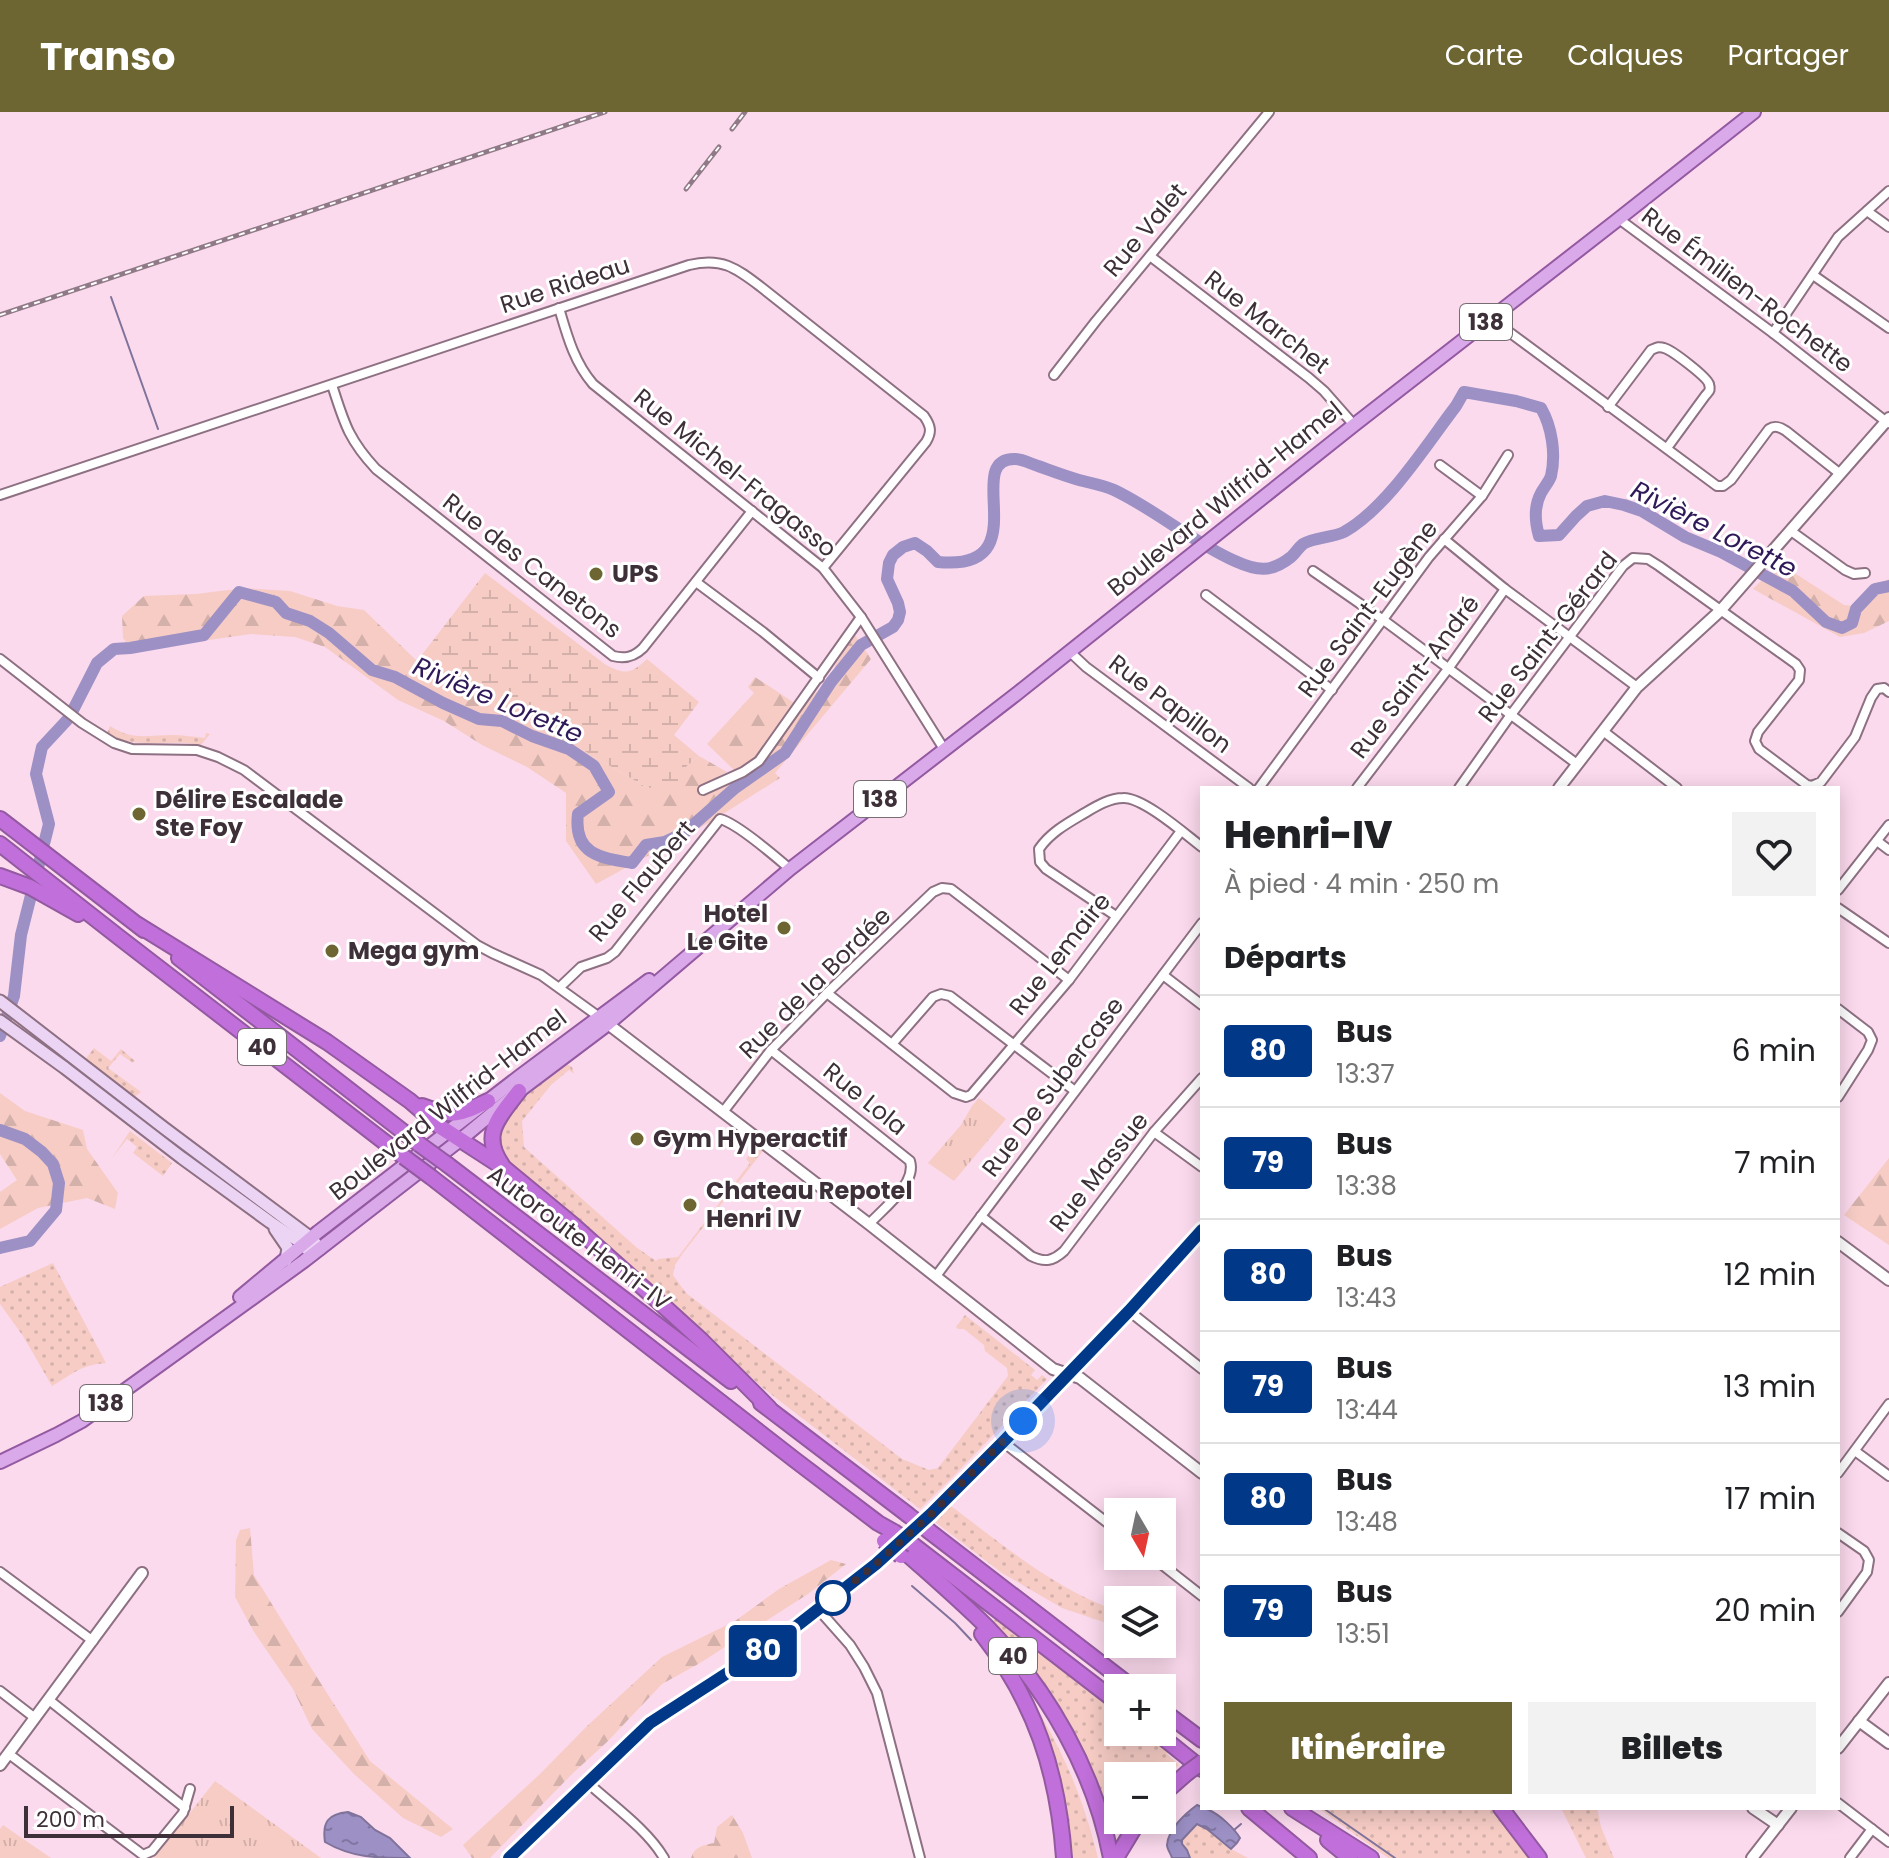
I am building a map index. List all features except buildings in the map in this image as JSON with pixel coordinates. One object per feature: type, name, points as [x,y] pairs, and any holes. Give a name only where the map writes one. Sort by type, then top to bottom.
[{"type":"highway","name":"Autoroute Henri-IV","points":[[0,819],[419,1144],[1115,1674]]},
{"type":"highway","name":"Autoroute Henri-IV","points":[[0,844],[27,865],[48,889],[120,938],[431,1177],[878,1523],[889,1536]]},
{"type":"highway","points":[[0,876],[48,889]]},
{"type":"highway","points":[[138,925],[327,1042],[410,1101],[439,1126],[504,1168],[641,1285],[769,1408]]},
{"type":"highway","points":[[504,1168],[492,1144],[494,1124],[519,1091]]},
{"type":"highway","points":[[410,1101],[436,1112],[460,1114],[488,1101]]},
{"type":"highway","points":[[795,1460],[906,1551],[1104,1693]]},
{"type":"highway","points":[[906,1551],[997,1653],[1033,1716],[1046,1751],[1060,1813],[1064,1858]]},
{"type":"highway","name":"40","points":[[906,1551],[980,1619],[1022,1667],[1049,1705],[1068,1737],[1116,1854]]},
{"type":"highway","points":[[1176,1720],[1200,1738]]},
{"type":"highway","points":[[1173,1746],[1200,1767]]},
{"type":"highway","points":[[1176,1783],[1200,1763]]},
{"type":"highway","points":[[1251,1810],[1309,1858]]},
{"type":"highway","points":[[1293,1810],[1350,1858]]},
{"type":"highway","points":[[1294,1810],[1371,1858]]},
{"type":"highway","points":[[1503,1810],[1539,1858]]},
{"type":"highway","points":[[1116,1854],[1130,1834]]},
{"type":"main road","name":"Boulevard Wilfrid-Hamel","points":[[454,1136],[519,1091],[790,869],[1754,112]]},
{"type":"main road","points":[[0,1001],[312,1246]]},
{"type":"main road","name":"Boulevard Wilfrid-Hamel","points":[[0,1462],[82,1421],[205,1331],[312,1246],[403,1182],[488,1101],[604,1020]]},
{"type":"main road","points":[[0,1021],[270,1222],[312,1246]]},
{"type":"main road","points":[[270,1222],[288,1248],[286,1260]]},
{"type":"main road","name":"Boulevard Wilfrid-Hamel","points":[[205,1331],[286,1260],[312,1246]]},
{"type":"street","name":"Rue Valet","points":[[1054,375],[1269,112]]},
{"type":"street","points":[[1773,333],[1838,237],[1889,191]]},
{"type":"street","points":[[1867,211],[1889,227]]},
{"type":"street","name":"Rue Émilien-Rochette","points":[[1619,219],[1888,421]]},
{"type":"street","name":"Rue Marchet","points":[[1150,256],[1317,385],[1354,425]]},
{"type":"street","name":"Rue Rideau","points":[[0,495],[689,265],[717,262],[735,268],[924,416],[930,427],[926,442],[823,568]]},
{"type":"street","points":[[1813,275],[1889,328]]},
{"type":"street","name":"Rue Michel-Fragasso","points":[[559,308],[572,351],[593,384],[823,568],[861,617],[944,749]]},
{"type":"street","points":[[1493,317],[1712,484],[1723,486],[1731,480],[1769,429],[1777,426],[1839,473]]},
{"type":"street","points":[[1608,407],[1651,350],[1661,347],[1669,351],[1704,377],[1710,386],[1667,448]]},
{"type":"street","name":"Rue des Canetons","points":[[332,385],[349,435],[376,469],[613,656],[621,658],[637,653],[752,511]]},
{"type":"street","points":[[1560,786],[1637,687],[1720,611],[1888,421]]},
{"type":"street","name":"Rue Saint-Eugène","points":[[1260,786],[1382,619],[1482,496],[1508,455]]},
{"type":"street","points":[[1440,465],[1482,496]]},
{"type":"street","points":[[1791,531],[1845,570],[1854,574],[1865,573]]},
{"type":"street","points":[[1444,539],[1505,589],[1637,687]]},
{"type":"street","name":"Rue Saint-Gérard","points":[[1460,786],[1623,566],[1633,558],[1648,559],[1796,664],[1800,670],[1799,680],[1758,732],[1755,741],[1759,749],[1807,785],[1821,782],[1855,737],[1877,689],[1884,688],[1889,692]]},
{"type":"street","points":[[1313,571],[1577,764]]},
{"type":"street","points":[[696,582],[819,678]]},
{"type":"street","name":"Rue Saint-André","points":[[1359,786],[1505,589]]},
{"type":"street","points":[[1206,595],[1332,690]]},
{"type":"street","points":[[703,790],[743,772],[759,761],[861,617]]},
{"type":"street","name":"Rue Papillon","points":[[1069,651],[1086,667],[1246,786]]},
{"type":"street","points":[[0,659],[82,723],[123,747],[197,750],[244,770],[477,945],[560,987],[1053,1369],[1080,1378],[1200,1471]]},
{"type":"street","points":[[1603,731],[1671,786]]},
{"type":"street","points":[[1116,916],[1040,862],[1039,849],[1062,826],[1103,803],[1122,797],[1131,798],[1155,811],[1200,845]]},
{"type":"street","name":"Rue Flaubert","points":[[560,987],[581,967],[615,952],[720,819],[726,820],[790,869]]},
{"type":"street","points":[[1840,887],[1889,825]]},
{"type":"street","name":"Rue Lemaire","points":[[892,1044],[954,1093],[966,1097],[971,1095],[1069,980],[1181,831]]},
{"type":"street","points":[[1877,841],[1889,850]]},
{"type":"street","name":"Rue de la Bordée","points":[[723,1112],[771,1050],[933,892],[942,888],[951,889],[1069,980]]},
{"type":"street","points":[[1840,909],[1889,943]]},
{"type":"street","name":"Rue De Subercase","points":[[936,1276],[1200,926]]},
{"type":"street","points":[[1163,975],[1200,1003]]},
{"type":"street","points":[[827,993],[892,1044],[933,997],[941,994],[950,996],[1075,1091]]},
{"type":"street","points":[[1840,1011],[1868,1032],[1872,1040],[1840,1094]]},
{"type":"street","name":"Rue Lola","points":[[771,1050],[910,1161],[912,1167],[908,1182],[869,1224]]},
{"type":"street","name":"Rue Massue","points":[[981,1216],[1031,1256],[1047,1261],[1057,1258],[1154,1132],[1200,1080]]},
{"type":"street","points":[[1154,1132],[1200,1166]]},
{"type":"street","points":[[509,1858],[650,1723],[759,1654],[876,1564],[1003,1442],[1200,1232]]},
{"type":"street","points":[[1840,1243],[1889,1280]]},
{"type":"street","points":[[1129,1311],[1200,1367]]},
{"type":"street","points":[[1840,1470],[1889,1404]]},
{"type":"street","points":[[1003,1442],[1104,1520]]},
{"type":"street","points":[[1855,1451],[1889,1476]]},
{"type":"street","points":[[1840,1534],[1864,1551],[1869,1560],[1867,1572],[1840,1609]]},
{"type":"street","points":[[1169,1570],[1200,1594]]},
{"type":"street","points":[[0,1572],[93,1641]]},
{"type":"street","points":[[0,1765],[142,1573]]},
{"type":"street","points":[[819,1610],[850,1645],[877,1693],[920,1858]]},
{"type":"street","points":[[1840,1745],[1889,1683]]},
{"type":"street","points":[[0,1691],[35,1718]]},
{"type":"street","points":[[49,1700],[185,1808]]},
{"type":"street","points":[[1859,1721],[1889,1743]]},
{"type":"street","points":[[9,1754],[143,1855],[152,1851],[168,1832],[185,1808],[190,1789]]},
{"type":"street","points":[[587,1782],[631,1821],[664,1858]]},
{"type":"street","points":[[1840,1805],[1889,1842]]},
{"type":"street","points":[[1756,1810],[1778,1825]]},
{"type":"street","points":[[1752,1858],[1789,1810]]},
{"type":"street","points":[[1850,1858],[1872,1829]]},
{"type":"green space","points":[[1779,563],[1844,605],[1855,606],[1889,579],[1889,621],[1864,633],[1840,637],[1753,589]]},
{"type":"green space","points":[[485,573],[606,665],[628,671],[647,659],[699,702],[674,735],[699,756],[682,770],[676,792],[646,787],[559,736],[452,684],[417,661]]},
{"type":"green space","points":[[244,588],[290,591],[337,606],[364,610],[417,661],[452,684],[559,736],[646,787],[682,770],[699,756],[727,772],[700,786],[705,795],[744,774],[762,760],[815,693],[833,679],[835,665],[855,635],[871,659],[775,773],[780,778],[712,821],[596,884],[566,841],[566,793],[527,767],[482,745],[444,721],[398,700],[325,647],[295,637],[251,634],[132,651],[123,638],[122,616],[144,596]]},
{"type":"green space","points":[[755,677],[796,704],[758,759],[734,770],[707,744],[754,693],[748,687]]},
{"type":"green space","points":[[110,726],[126,734],[141,736],[205,738],[206,733],[210,734],[201,745],[141,743],[107,733]]},
{"type":"green space","points":[[94,1048],[111,1061],[121,1049],[135,1061],[133,1063],[120,1054],[108,1068],[141,1092],[134,1097],[84,1061]]},
{"type":"green space","points":[[567,1064],[574,1074],[569,1070],[551,1085],[522,1121],[524,1147],[636,1247],[656,1261],[678,1257],[750,1163],[746,1159],[755,1147],[763,1151],[683,1253],[673,1275],[686,1293],[902,1459],[929,1470],[938,1468],[1008,1376],[1007,1368],[985,1351],[984,1345],[964,1329],[956,1327],[965,1315],[1035,1370],[1031,1375],[1037,1380],[1042,1375],[1047,1379],[920,1509],[763,1388],[582,1225],[506,1163],[499,1154],[499,1144],[500,1131],[506,1119],[530,1093]]},
{"type":"green space","points":[[0,1093],[25,1111],[83,1130],[87,1149],[118,1193],[115,1209],[87,1198],[38,1208],[0,1229],[0,1192],[17,1180],[0,1154]]},
{"type":"green space","points":[[979,1098],[1006,1119],[954,1181],[928,1163],[961,1125]]},
{"type":"green space","points":[[130,1131],[172,1163],[163,1176],[133,1153],[137,1147],[127,1139],[112,1158]]},
{"type":"green space","points":[[1889,1158],[1889,1245],[1844,1215]]},
{"type":"green space","points":[[53,1263],[106,1363],[83,1368],[52,1386],[0,1304],[0,1287]]},
{"type":"green space","points":[[951,1506],[1052,1579],[1104,1606],[1104,1622],[1062,1608],[1002,1573],[935,1522]]},
{"type":"green space","points":[[250,1528],[254,1575],[313,1671],[370,1761],[453,1829],[441,1837],[403,1818],[354,1774],[312,1729],[293,1689],[254,1632],[235,1597],[236,1540],[240,1530]]},
{"type":"green space","points":[[831,1560],[846,1564],[808,1594],[662,1684],[490,1858],[472,1858],[463,1845],[662,1657],[735,1621],[779,1589]]},
{"type":"green space","points":[[995,1619],[1104,1703],[1104,1746],[1159,1746],[1176,1762],[1104,1762],[1104,1806],[1085,1758],[1060,1710],[993,1622]]},
{"type":"green space","points":[[1026,1686],[1071,1775],[1098,1858],[1068,1858]]},
{"type":"green space","points":[[215,1781],[321,1858],[154,1858]]},
{"type":"green space","points":[[1321,1810],[1493,1810],[1530,1858],[1388,1858]]},
{"type":"green space","points":[[1562,1810],[1597,1810],[1614,1858],[1586,1858]]},
{"type":"green space","points":[[732,1815],[752,1858],[691,1858],[697,1849],[714,1843],[717,1827]]},
{"type":"green space","points":[[1198,1824],[1248,1858],[1190,1858],[1182,1839]]},
{"type":"green space","points":[[3,1825],[51,1858],[0,1858],[0,1829]]},
{"type":"water","points":[[1197,1805],[1200,1810],[1208,1810],[1222,1818],[1240,1838],[1231,1849],[1197,1824],[1182,1840],[1190,1858],[1172,1858],[1167,1845],[1170,1834],[1176,1834],[1176,1825]]},
{"type":"water","points":[[348,1812],[361,1817],[390,1838],[410,1858],[355,1854],[325,1842],[328,1820]]},
{"type":"waterway","points":[[111,297],[158,429]]},
{"type":"waterway","name":"Rivière Lorette","points":[[0,1036],[14,996],[21,935],[49,824],[36,774],[42,747],[69,718],[97,663],[114,649],[204,635],[239,592],[276,602],[286,613],[310,621],[372,670],[395,677],[479,719],[502,721],[569,749],[594,766],[609,792],[578,814],[580,838],[591,852],[632,863],[646,845],[665,842],[684,833],[735,788],[785,753],[831,682],[861,645],[893,627],[900,612],[887,579],[893,555],[915,543],[938,562],[968,560],[985,550],[993,534],[994,476],[1000,464],[1015,459],[1114,490],[1219,553],[1250,567],[1264,569],[1284,562],[1307,542],[1344,532],[1375,508],[1419,457],[1464,392],[1541,408],[1545,415],[1553,459],[1551,476],[1537,503],[1539,536],[1559,535],[1587,506],[1605,501],[1624,505],[1642,511],[1685,537],[1721,552],[1793,591],[1826,622],[1842,628],[1852,623],[1856,609],[1875,589],[1889,586]]},
{"type":"waterway","name":"Rivière Lorette","points":[[0,1130],[25,1139],[42,1152],[53,1164],[59,1183],[56,1210],[30,1241],[0,1248]]},
{"type":"waterway","points":[[912,1586],[971,1640]]},
{"type":"waterway","points":[[1326,1810],[1395,1858]]},
{"type":"waterway","points":[[1234,1830],[1241,1824]]},
{"type":"railway","points":[[0,315],[605,112]]},
{"type":"railway","points":[[732,129],[745,112]]},
{"type":"railway","points":[[686,189],[719,147]]},
{"type":"bus line","name":"80","points":[[509,1858],[650,1723],[759,1654],[876,1564],[1003,1442],[1200,1232]]},
{"type":"place","name":"UPS","points":[[596,574]]},
{"type":"place","name":"Délire Escalade Ste Foy","points":[[139,814]]},
{"type":"place","name":"Hotel Le Gite","points":[[784,928]]},
{"type":"place","name":"Mega gym","points":[[332,951]]},
{"type":"place","name":"Gym Hyperactif","points":[[637,1139]]},
{"type":"place","name":"Chateau Repotel Henri IV","points":[[690,1205]]},
{"type":"route","points":[[833,1598],[931,1514],[1023,1421]]}]
